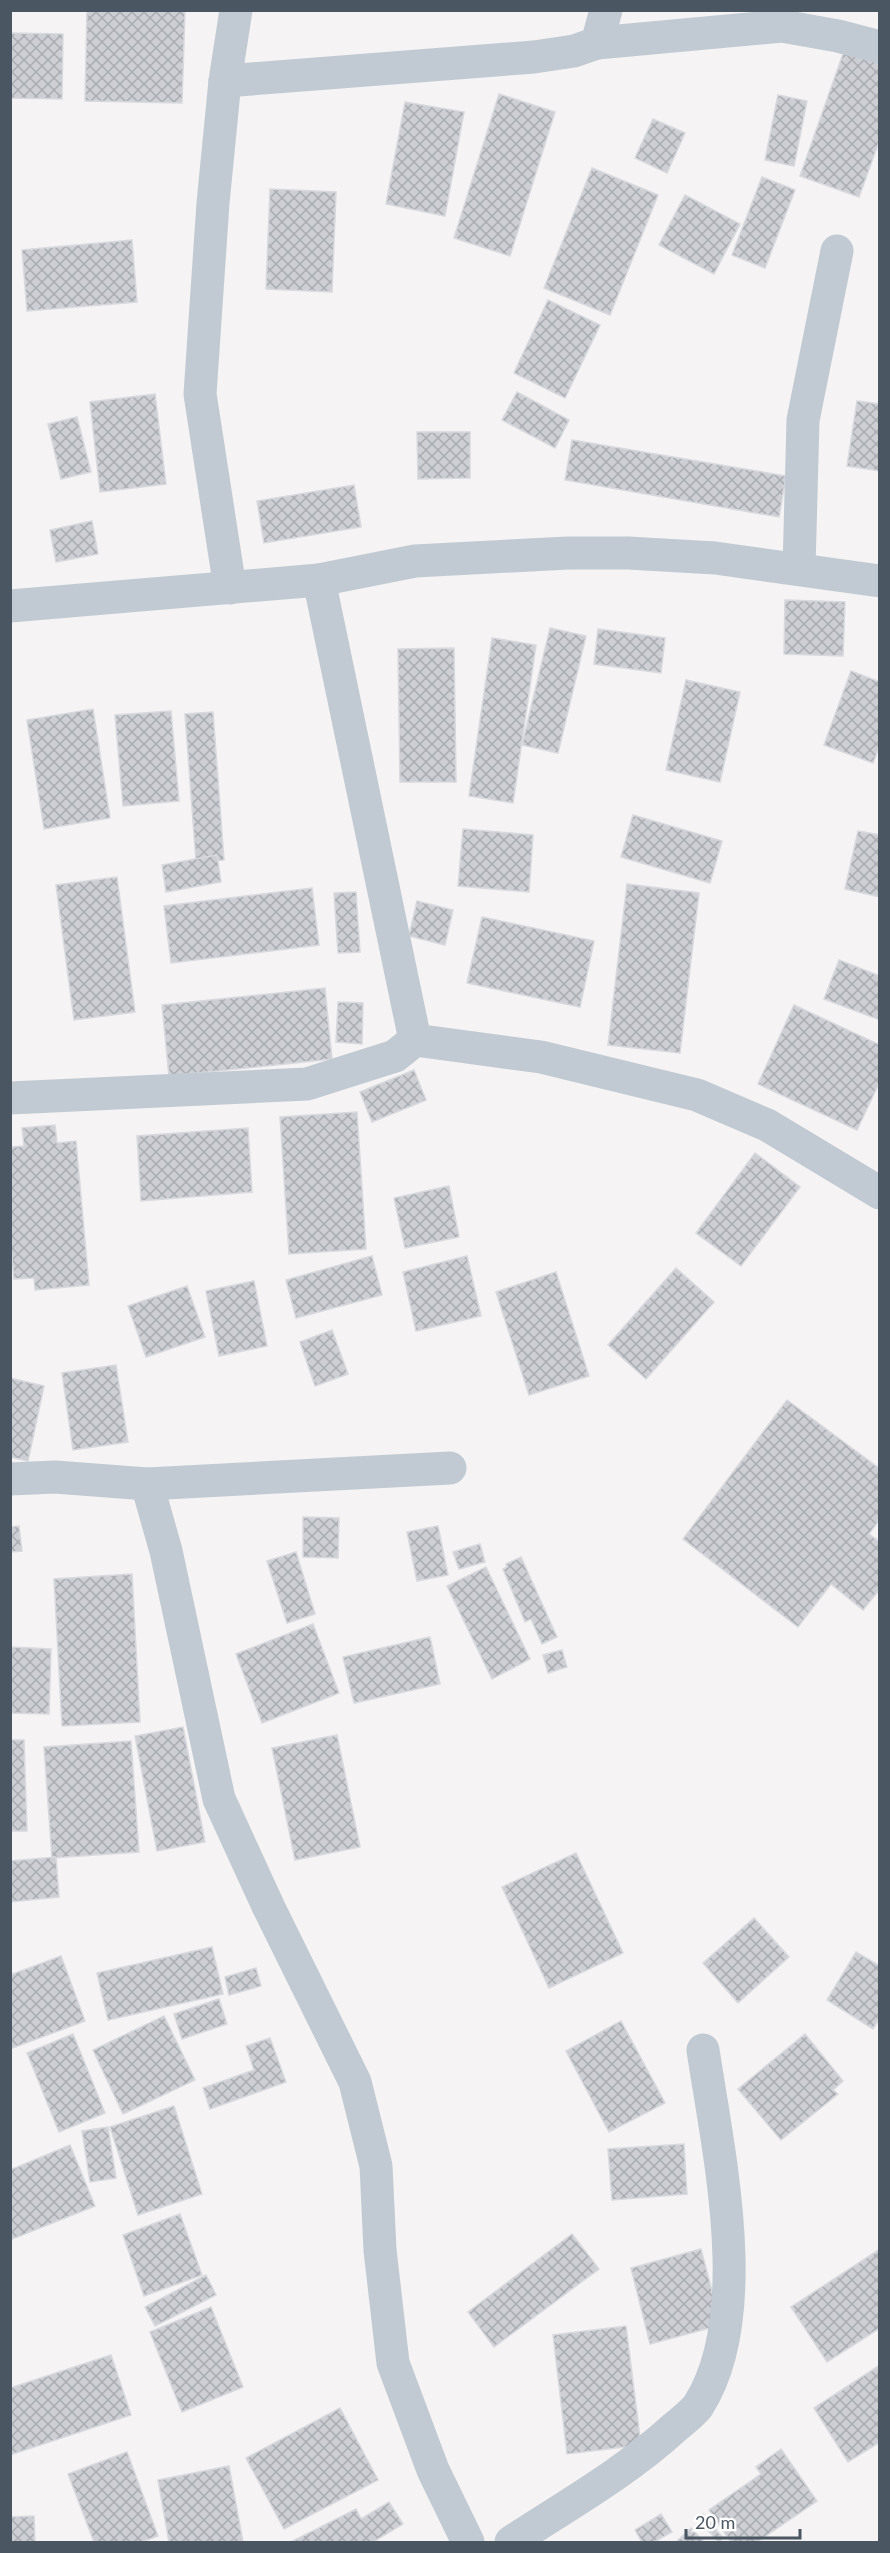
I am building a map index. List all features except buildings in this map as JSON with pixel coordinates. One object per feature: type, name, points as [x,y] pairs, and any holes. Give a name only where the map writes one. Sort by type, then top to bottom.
[{"type":"street","points":[[230,588],[200,394],[213,203],[225,81],[236,10]]},
{"type":"street","points":[[597,43],[606,10]]},
{"type":"street","points":[[225,81],[534,57],[574,51],[597,43],[782,26],[838,36],[879,47]]},
{"type":"street","points":[[799,569],[803,420],[837,251]]},
{"type":"street","points":[[10,606],[319,580],[415,561],[568,553],[704,557],[879,581]]},
{"type":"street","points":[[319,580],[415,1040]]},
{"type":"street","points":[[10,1098],[307,1084],[395,1056],[415,1040],[541,1058],[697,1095],[767,1125],[879,1193]]},
{"type":"street","points":[[10,1479],[55,1477],[147,1484],[450,1468]]},
{"type":"street","points":[[147,1484],[166,1551],[219,1798],[269,1908],[355,2082],[376,2166],[380,2250],[393,2362],[433,2470],[468,2542]]},
{"type":"street","points":[[511,2542],[661,2440],[697,2407],[715,2368],[729,2304],[728,2221],[703,2050]]}]
